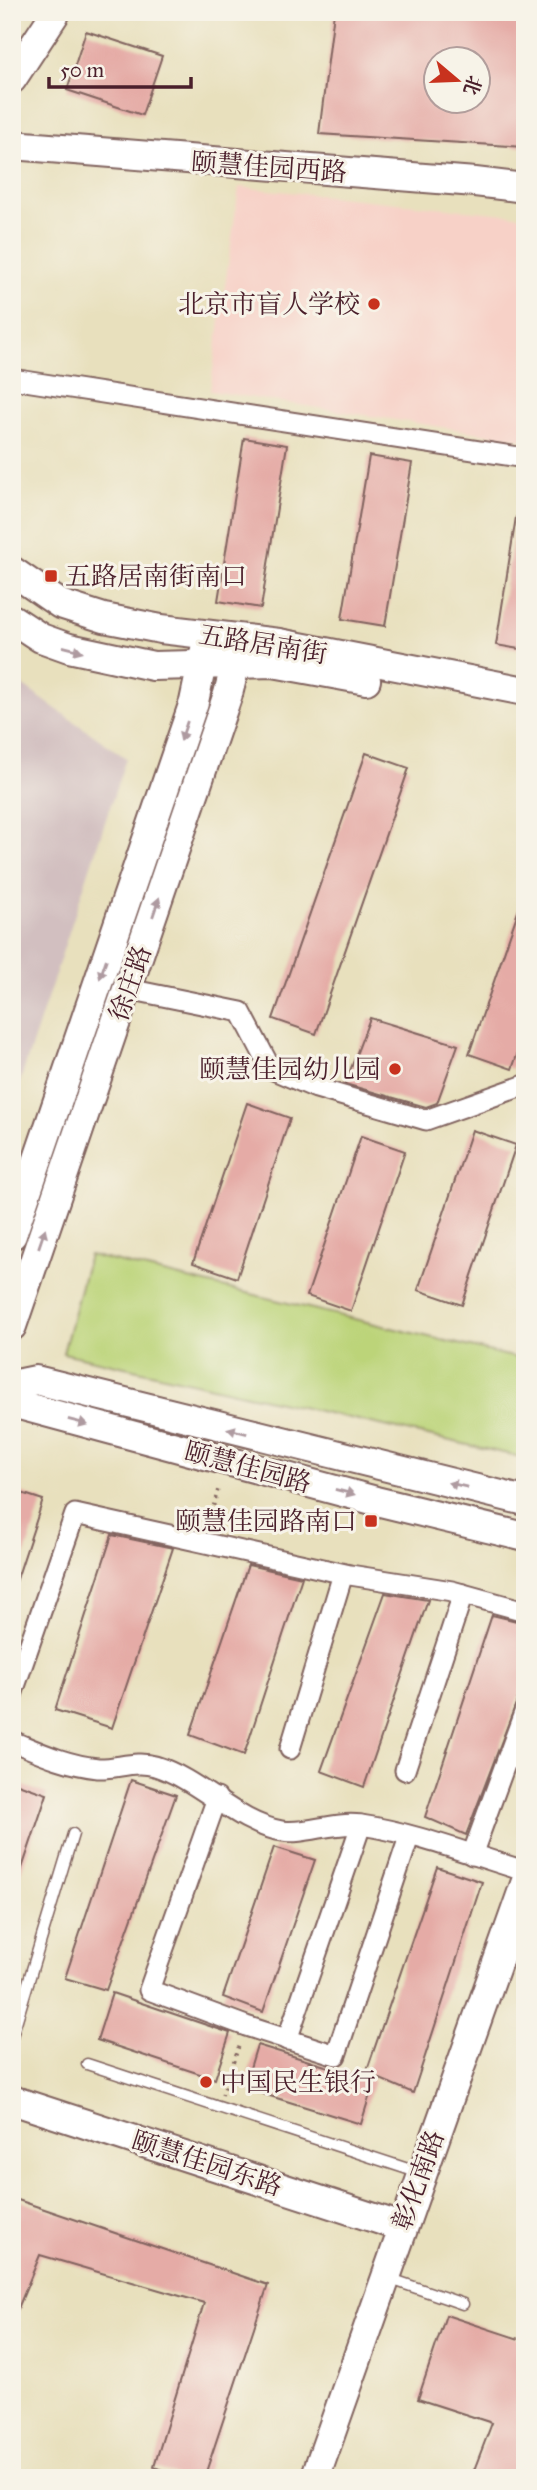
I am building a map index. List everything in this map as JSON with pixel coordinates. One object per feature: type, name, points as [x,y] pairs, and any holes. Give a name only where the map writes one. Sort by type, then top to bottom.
[{"type":"street","points":[[12,79],[55,12]]},
{"type":"street","name":"颐慧佳园西路","points":[[12,145],[525,188]]},
{"type":"street","points":[[12,379],[525,458]]},
{"type":"street","name":"五路居南街","points":[[12,571],[60,604],[104,618],[208,635],[239,652],[273,663],[525,709]]},
{"type":"street","name":"五路居南街","points":[[12,619],[41,638],[69,648],[153,666],[202,665],[239,652],[279,643],[525,691]]},
{"type":"street","name":"徐庄路","points":[[12,1235],[194,702],[208,635]]},
{"type":"street","name":"徐庄路","points":[[12,1326],[228,694],[239,652]]},
{"type":"street","points":[[128,989],[241,1012],[271,1069],[316,1088],[426,1119],[525,1085]]},
{"type":"street","name":"颐慧佳园路","points":[[12,1385],[36,1380],[525,1501]]},
{"type":"street","name":"颐慧佳园路","points":[[12,1403],[376,1501],[525,1536]]},
{"type":"street","points":[[12,1696],[75,1514],[343,1574],[463,1594],[525,1611]]},
{"type":"street","points":[[290,1749],[343,1574]]},
{"type":"street","points":[[405,1770],[463,1594]]},
{"type":"street","points":[[472,1855],[525,1710]]},
{"type":"street","points":[[12,1741],[66,1763],[102,1768],[119,1764],[154,1766],[217,1798],[248,1819],[284,1832],[332,1824],[361,1825],[525,1871]]},
{"type":"street","points":[[217,1798],[149,1990],[246,2026],[336,2054],[409,1837]]},
{"type":"street","points":[[288,2040],[361,1825]]},
{"type":"street","name":"彰化南路","points":[[315,2478],[420,2173],[525,1884]]},
{"type":"street","name":"颐慧佳园东路","points":[[12,2100],[402,2227]]},
{"type":"lane","points":[[12,2036],[73,1835]]},
{"type":"lane","points":[[86,2064],[420,2173]]},
{"type":"lane","points":[[384,2277],[463,2304]]},
{"type":"path","points":[[203,1541],[219,1486]]},
{"type":"path","points":[[218,2107],[246,2026]]},
{"type":"shaded area","name":"北京市盲人学校","points":[[239,187],[525,216],[525,440],[210,391]]},
{"type":"shaded area","points":[[12,678],[126,758],[12,1106]]},
{"type":"green space","points":[[89,1255],[525,1360],[525,1458],[63,1353]]},
{"type":"building","points":[[334,12],[525,12],[525,147],[319,134]]},
{"type":"building","points":[[86,31],[162,56],[142,115],[67,90]]},
{"type":"building","points":[[244,438],[287,445],[261,608],[218,601]]},
{"type":"building","points":[[369,456],[412,463],[385,626],[342,619]]},
{"type":"building","points":[[516,517],[525,517],[525,650],[496,645]]},
{"type":"building","points":[[366,753],[409,768],[316,1034],[273,1019]]},
{"type":"building","points":[[522,900],[525,1033],[512,1069],[469,1054]]},
{"type":"building","points":[[370,1018],[458,1045],[437,1103],[426,1107],[345,1084]]},
{"type":"building","points":[[247,1103],[290,1118],[237,1278],[193,1263]]},
{"type":"building","points":[[472,1130],[516,1145],[462,1305],[418,1290]]},
{"type":"building","points":[[361,1136],[405,1151],[351,1311],[307,1296]]},
{"type":"building","points":[[12,1490],[43,1500],[15,1585],[12,1585]]},
{"type":"building","points":[[112,1535],[173,1548],[112,1728],[55,1710]]},
{"type":"building","points":[[248,1565],[302,1577],[244,1755],[190,1735]]},
{"type":"building","points":[[385,1593],[428,1600],[364,1787],[321,1771]]},
{"type":"building","points":[[492,1615],[525,1623],[525,1680],[466,1835],[425,1817]]},
{"type":"building","points":[[131,1780],[176,1795],[106,1990],[65,1978]]},
{"type":"building","points":[[12,1782],[47,1794],[15,1889],[12,1889]]},
{"type":"building","points":[[274,1847],[315,1860],[263,2012],[223,1997]]},
{"type":"building","points":[[437,1867],[482,1882],[413,2093],[366,2073]]},
{"type":"building","points":[[112,1993],[230,2033],[215,2079],[97,2040]]},
{"type":"building","points":[[257,2045],[374,2081],[361,2124],[244,2088]]},
{"type":"building","points":[[12,2198],[268,2285],[204,2478],[183,2478],[154,2467],[204,2303],[40,2255],[12,2323]]},
{"type":"building","points":[[446,2315],[525,2341],[525,2478],[471,2478],[492,2423],[418,2399]]},
{"type":"place","name":"北京市盲人学校","points":[[374,304]]},
{"type":"place","name":"五路居南街南口","points":[[51,576]]},
{"type":"place","name":"颐慧佳园幼儿园","points":[[395,1069]]},
{"type":"place","name":"颐慧佳园路南口","points":[[371,1521]]},
{"type":"place","name":"中国民生银行","points":[[206,2082]]}]
